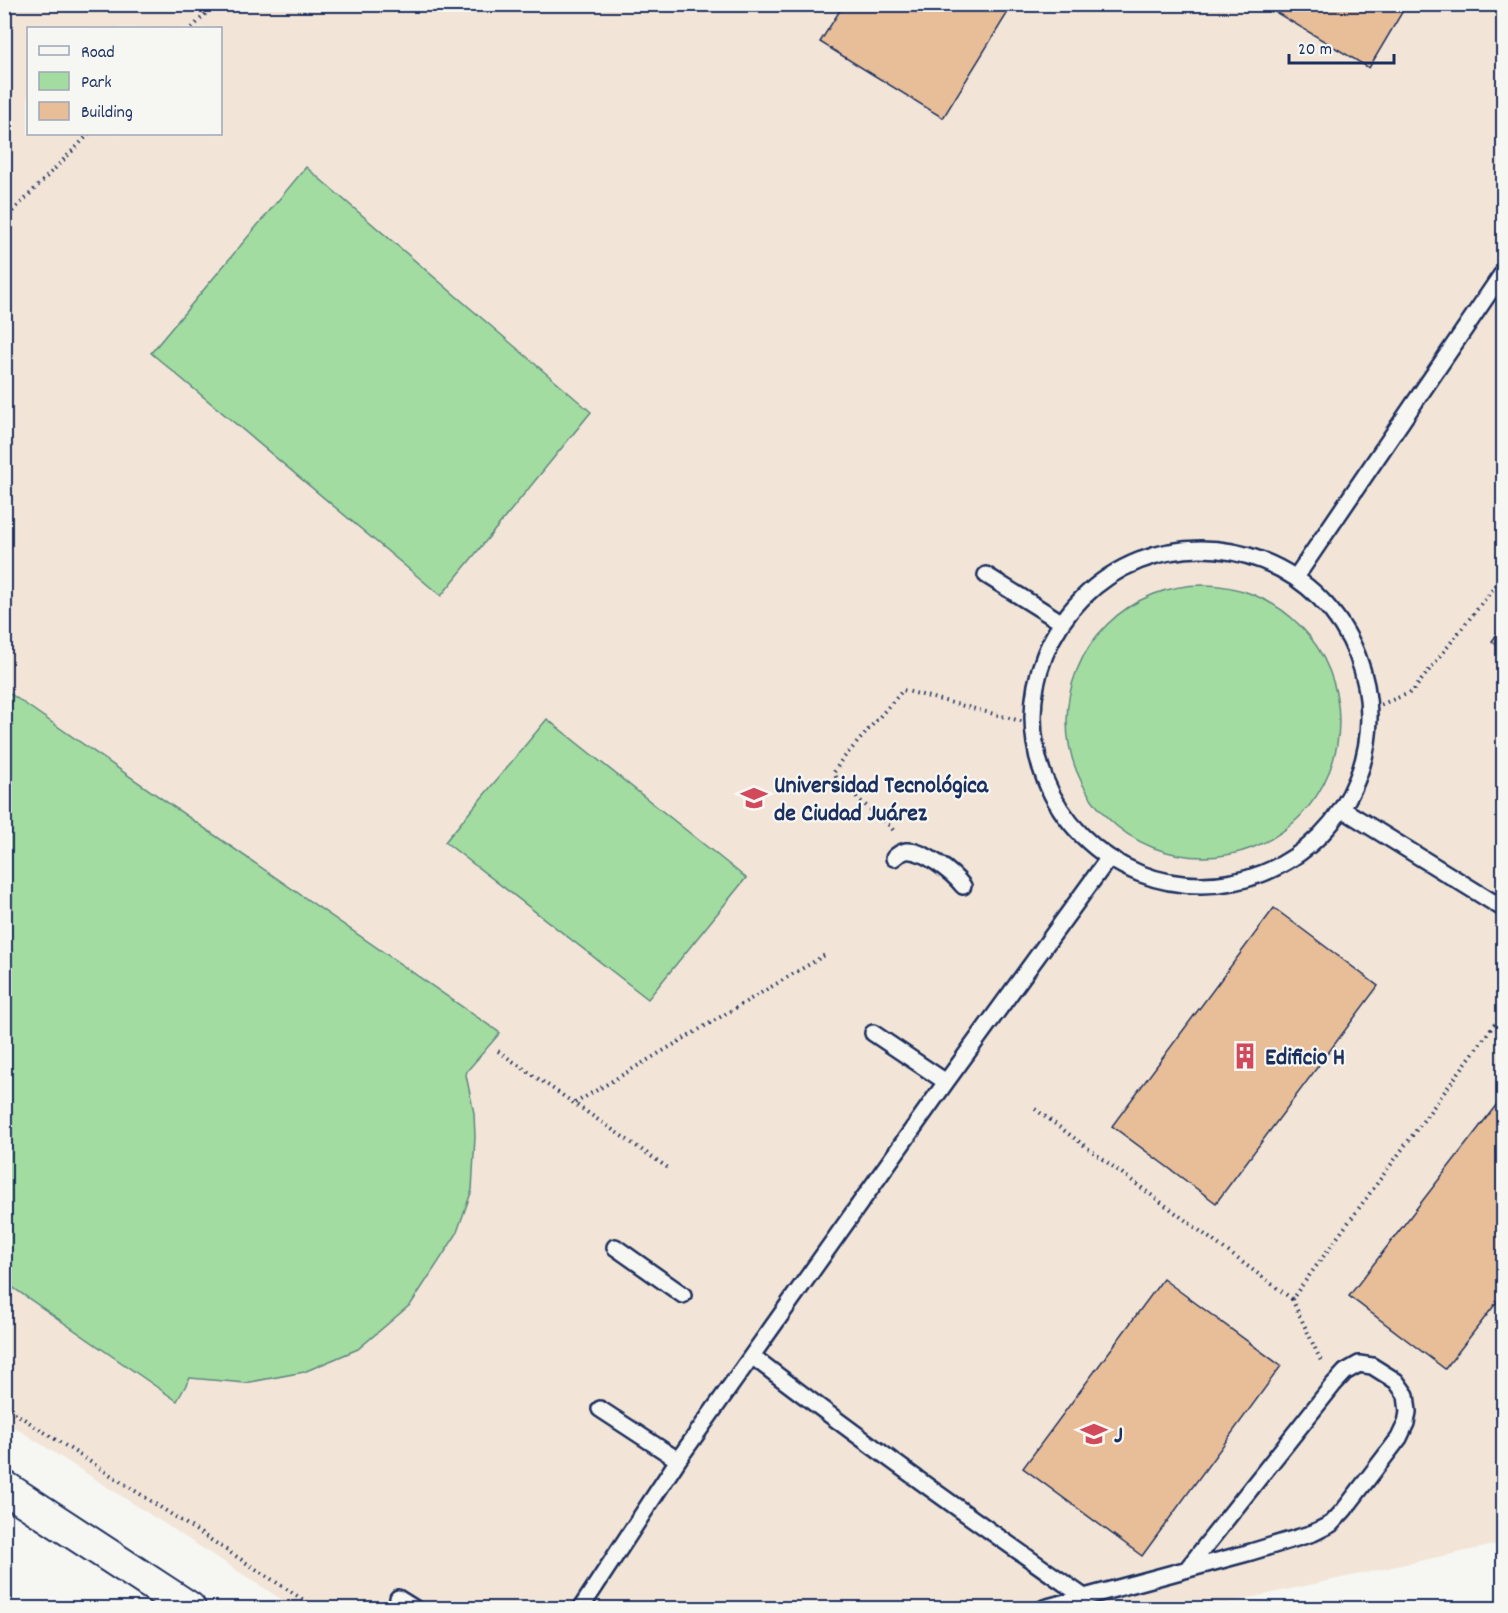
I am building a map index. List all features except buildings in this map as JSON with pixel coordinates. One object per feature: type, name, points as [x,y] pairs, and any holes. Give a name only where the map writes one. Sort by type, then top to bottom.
[{"type":"street","points":[[4,1488],[189,1608]]},
{"type":"lane","points":[[1296,577],[1501,278]]},
{"type":"lane","points":[[1196,548],[1248,555],[1296,577],[1334,612],[1360,658],[1370,709],[1364,761],[1342,809],[1314,843],[1277,868],[1235,883],[1190,886],[1147,878],[1108,859],[1068,823],[1042,776],[1032,724],[1039,670],[1062,622],[1098,583],[1144,558],[1196,548]]},
{"type":"lane","points":[[986,575],[1062,622]]},
{"type":"lane","points":[[1342,809],[1503,909]]},
{"type":"lane","points":[[900,854],[925,856],[958,879],[963,886]]},
{"type":"lane","points":[[580,1608],[678,1460],[946,1082],[1108,859]]},
{"type":"lane","points":[[873,1033],[946,1082]]},
{"type":"lane","points":[[615,1247],[683,1295]]},
{"type":"lane","points":[[752,1356],[826,1413],[1084,1597]]},
{"type":"lane","points":[[1044,1608],[1187,1569],[1313,1533],[1331,1524],[1399,1438],[1406,1423],[1408,1412],[1406,1395],[1396,1381],[1372,1366],[1359,1364],[1345,1372],[1187,1569]]},
{"type":"lane","points":[[600,1408],[678,1460]]},
{"type":"lane","points":[[398,1598],[414,1608]]},
{"type":"path","points":[[193,27],[215,4]]},
{"type":"path","points":[[4,220],[88,135]]},
{"type":"path","points":[[1370,709],[1412,692],[1503,575]]},
{"type":"path","points":[[900,854],[890,826],[838,782],[834,772],[903,690],[1032,724]]},
{"type":"path","points":[[575,1103],[825,955]]},
{"type":"path","points":[[1292,1299],[1503,1011]]},
{"type":"path","points":[[498,1051],[671,1170]]},
{"type":"path","points":[[1035,1109],[1292,1299],[1333,1385]]},
{"type":"path","points":[[4,1406],[316,1608]]},
{"type":"shaded area","name":"Universidad Tecnológica de Ciudad Juárez","points":[[4,5],[1503,5],[1503,1543],[1203,1608],[295,1608],[5,1421]]},
{"type":"green space","points":[[306,167],[591,412],[441,596],[151,353]]},
{"type":"green space","points":[[1203,585],[1242,591],[1267,601],[1299,625],[1316,646],[1328,669],[1336,695],[1339,721],[1333,760],[1323,785],[1299,817],[1278,834],[1255,846],[1229,854],[1203,857],[1164,851],[1139,841],[1107,817],[1090,796],[1078,773],[1070,747],[1067,721],[1073,682],[1083,657],[1107,625],[1128,608],[1151,596],[1177,588]]},
{"type":"green space","points":[[5,690],[500,1033],[466,1075],[474,1113],[472,1190],[456,1235],[411,1304],[358,1349],[304,1372],[245,1383],[190,1378],[177,1401],[5,1282]]},
{"type":"green space","points":[[547,719],[746,878],[648,999],[445,842]]},
{"type":"place","name":"Universidad Tecnológica de Ciudad Juárez","points":[[754,798]]},
{"type":"place","name":"Edificio H","points":[[1245,1056]]},
{"type":"place","name":"J","points":[[1094,1434]]}]
